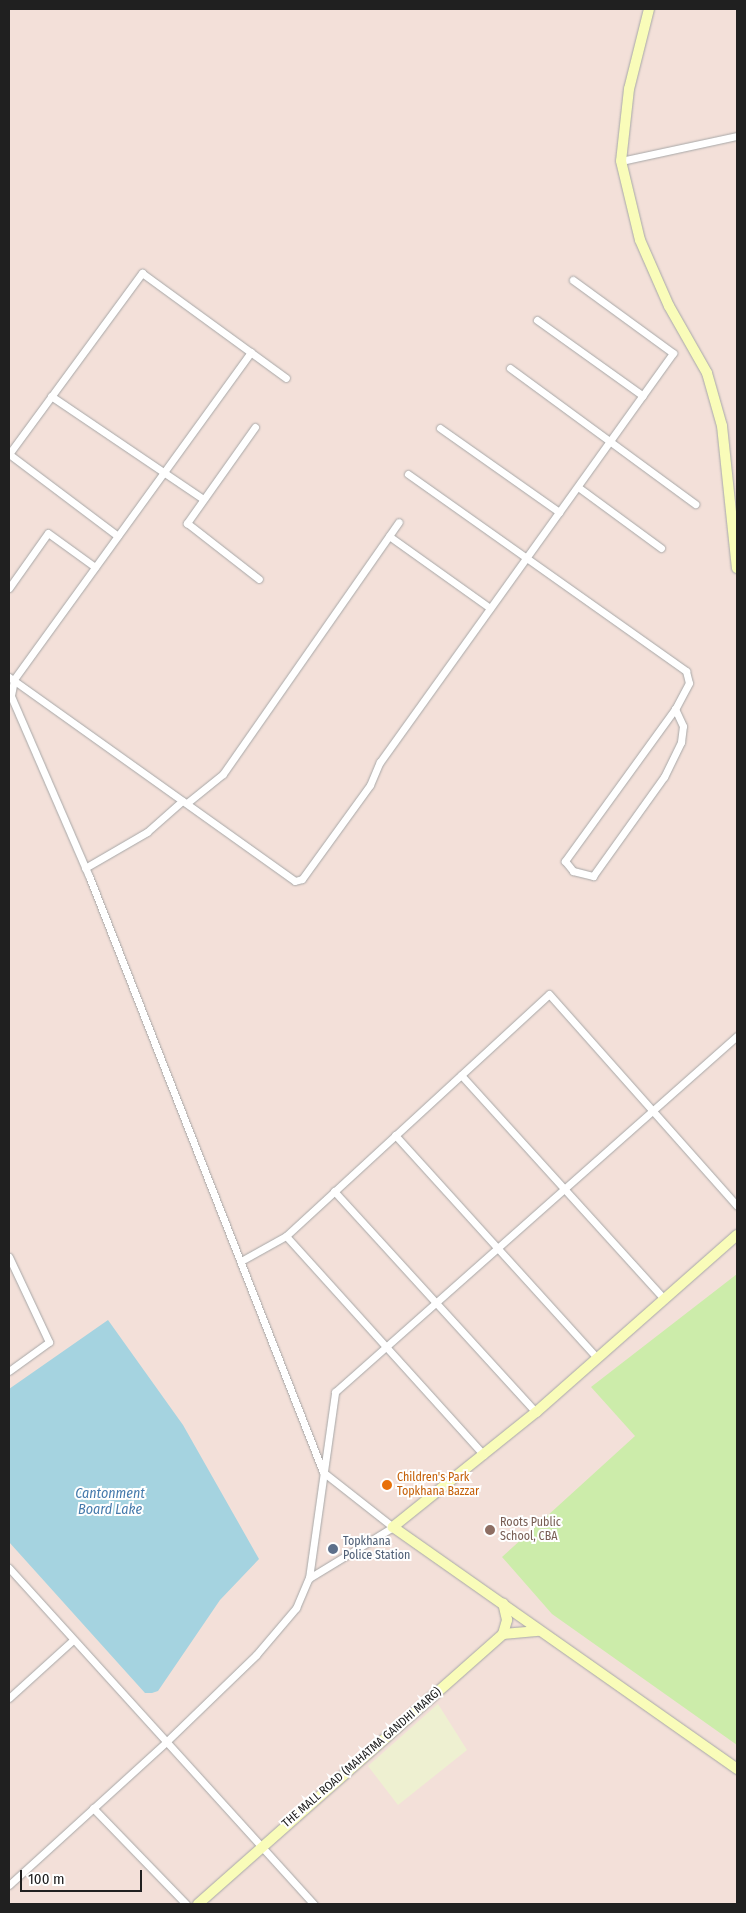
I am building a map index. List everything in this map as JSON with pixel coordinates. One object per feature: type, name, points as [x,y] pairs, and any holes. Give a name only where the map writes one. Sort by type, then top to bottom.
[{"type":"street","points":[[649,9],[629,89],[620,161],[640,240],[669,306],[707,373],[722,426],[737,568]]},
{"type":"street","points":[[620,161],[737,136]]},
{"type":"street","points":[[118,536],[9,454],[142,273],[286,378]]},
{"type":"street","points":[[11,678],[295,881],[302,879],[490,608],[673,353],[574,280]]},
{"type":"street","points":[[536,320],[643,396]]},
{"type":"street","points":[[251,352],[118,536],[11,678],[11,696],[85,868],[324,1472],[393,1528],[737,1769]]},
{"type":"street","points":[[510,368],[695,504]]},
{"type":"street","points":[[51,396],[203,500]]},
{"type":"street","points":[[255,427],[187,522],[259,579]]},
{"type":"street","points":[[440,428],[559,512]]},
{"type":"street","points":[[408,474],[686,671],[689,683],[675,709],[564,861],[573,871],[593,876],[664,777],[681,742],[683,726],[675,709]]},
{"type":"street","points":[[578,487],[661,548]]},
{"type":"street","points":[[85,868],[147,832],[223,774],[399,522]]},
{"type":"street","points":[[9,588],[48,534],[95,567]]},
{"type":"street","points":[[389,536],[490,608]]},
{"type":"street","points":[[241,1261],[286,1236],[549,994],[737,1206]]},
{"type":"street","points":[[9,1884],[167,1741],[256,1655],[296,1608],[309,1578],[335,1392],[382,1347],[653,1112],[737,1036]]},
{"type":"street","points":[[461,1075],[563,1190],[664,1299]]},
{"type":"street","points":[[395,1135],[597,1358]]},
{"type":"street","points":[[334,1191],[536,1412]]},
{"type":"street","points":[[309,1578],[393,1528],[536,1412],[737,1234]]},
{"type":"street","points":[[286,1236],[382,1347],[484,1454]]},
{"type":"street","points":[[9,1257],[49,1342],[9,1371]]},
{"type":"street","points":[[9,1568],[167,1741],[260,1847],[314,1904]]},
{"type":"street","points":[[502,1603],[507,1620],[503,1634],[542,1632]]},
{"type":"street","name":"THE MALL ROAD (MAHATMA GANDHI MARG)","points":[[198,1904],[260,1847],[503,1634]]},
{"type":"street","points":[[9,1698],[74,1640]]},
{"type":"street","points":[[93,1808],[186,1904]]},
{"type":"shaded area","points":[[9,9],[737,9],[737,1904],[9,1904]]},
{"type":"green space","points":[[737,1274],[737,1745],[552,1614],[502,1557],[635,1436],[591,1387]]},
{"type":"green space","points":[[438,1704],[467,1750],[398,1805],[368,1766]]},
{"type":"water","name":"Cantonment Board Lake","points":[[108,1320],[183,1425],[259,1559],[220,1600],[158,1691],[152,1693],[145,1693],[9,1542],[9,1389]]},
{"type":"place","name":"Children's Park Topkhana Bazzar","points":[[387,1485]]},
{"type":"place","name":"Roots Public School, CBA","points":[[490,1530]]},
{"type":"place","name":"Topkhana Police Station","points":[[333,1549]]}]
